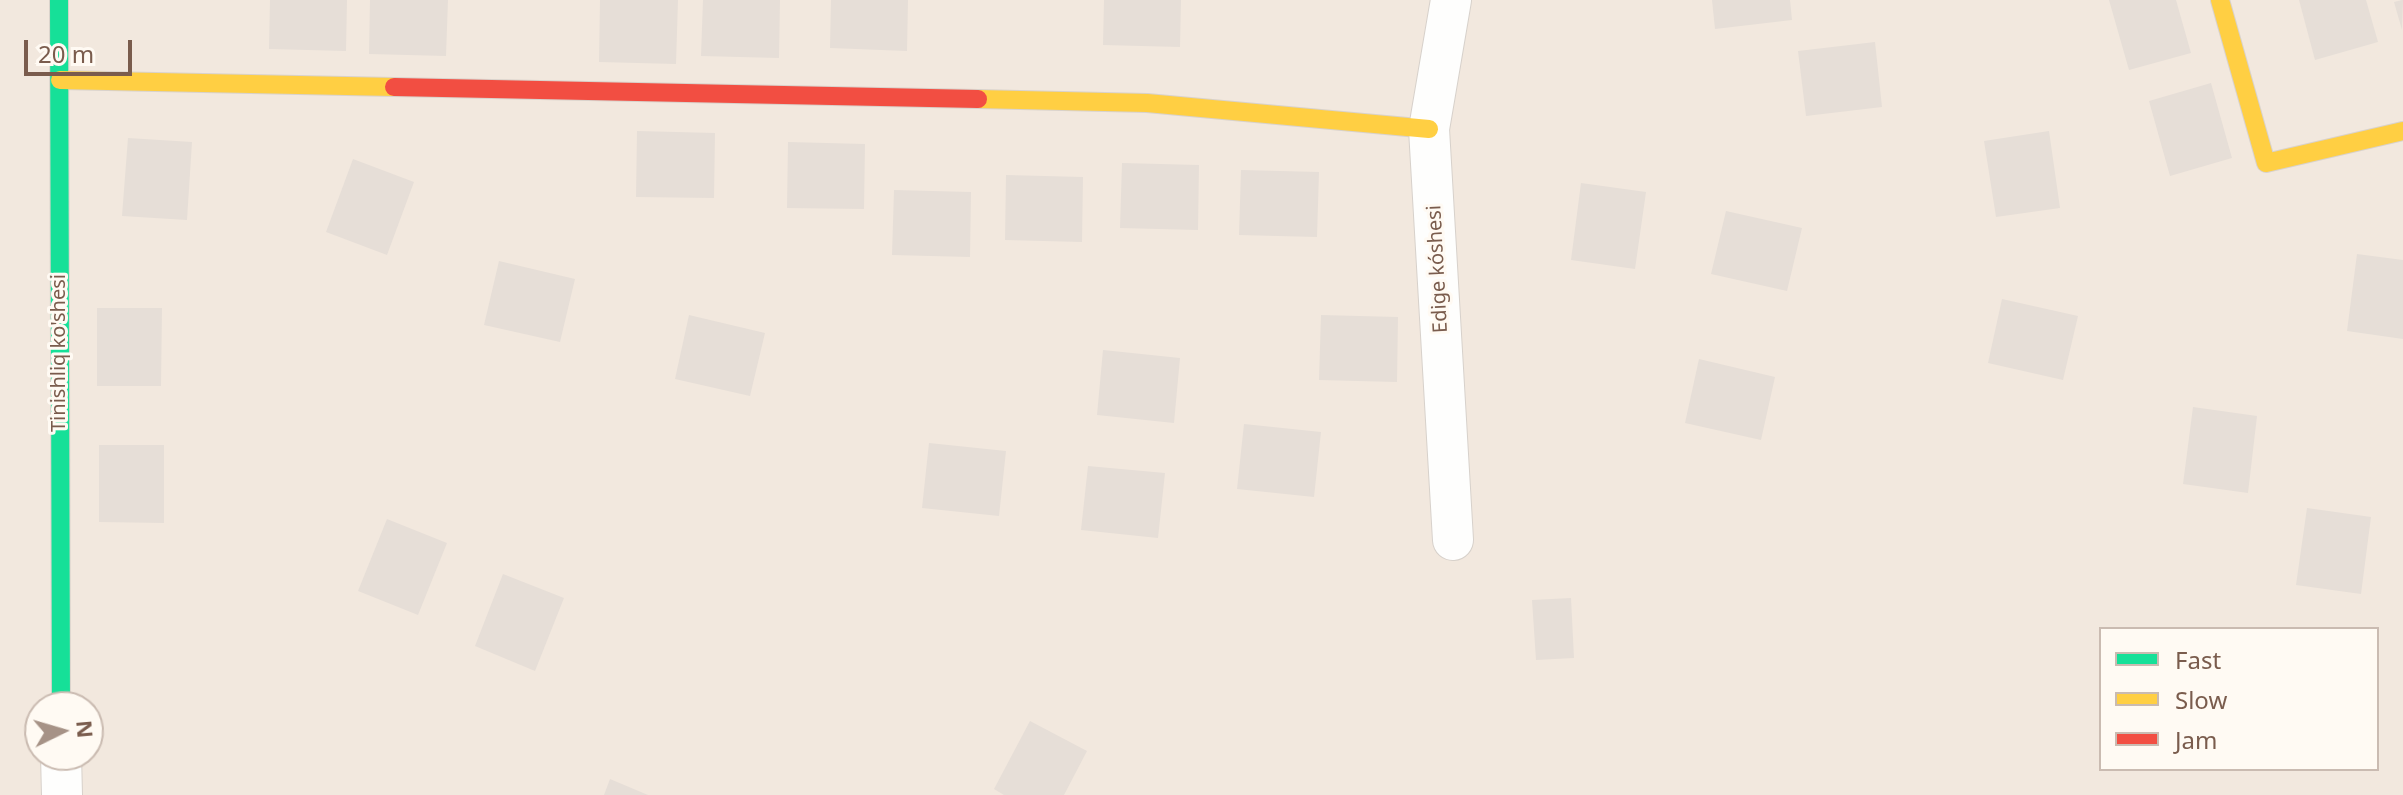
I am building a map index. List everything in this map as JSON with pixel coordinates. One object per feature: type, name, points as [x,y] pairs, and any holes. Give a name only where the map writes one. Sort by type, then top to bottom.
[{"type":"street","name":"Tinishliq ko'shesi","points":[[59,0],[61,691]]},
{"type":"street","name":"Edige kóshesi","points":[[1451,0],[1429,129],[1453,540]]},
{"type":"street","points":[[2220,0],[2266,163],[2403,131]]},
{"type":"street","points":[[60,80],[1147,103],[1429,129]]},
{"type":"street","points":[[61,771],[62,795]]},
{"type":"shaded area","points":[[0,0],[2403,0],[2403,795],[0,795]]},
{"type":"building","points":[[270,0],[347,0],[346,51],[269,49]]},
{"type":"building","points":[[370,0],[448,0],[446,56],[369,54]]},
{"type":"building","points":[[600,0],[678,0],[676,64],[599,62]]},
{"type":"building","points":[[703,0],[780,0],[779,58],[701,56]]},
{"type":"building","points":[[831,0],[908,0],[907,51],[830,48]]},
{"type":"building","points":[[1104,0],[1181,0],[1180,47],[1103,45]]},
{"type":"building","points":[[1712,0],[1790,0],[1792,20],[1715,29]]},
{"type":"building","points":[[2109,0],[2176,0],[2191,53],[2129,70]]},
{"type":"building","points":[[2299,0],[2366,0],[2378,42],[2315,60]]},
{"type":"building","points":[[2403,0],[2402,30],[2394,2]]},
{"type":"building","points":[[1875,42],[1882,107],[1806,116],[1798,51]]},
{"type":"building","points":[[2211,83],[2232,158],[2170,176],[2149,101]]},
{"type":"building","points":[[637,131],[715,133],[714,198],[636,197]]},
{"type":"building","points":[[2049,131],[2060,208],[1996,217],[1984,141]]},
{"type":"building","points":[[128,138],[192,142],[187,220],[122,216]]},
{"type":"building","points":[[788,142],[865,144],[864,209],[787,208]]},
{"type":"building","points":[[353,159],[414,182],[387,255],[326,232]]},
{"type":"building","points":[[1122,163],[1199,165],[1198,230],[1120,228]]},
{"type":"building","points":[[1241,170],[1319,172],[1317,237],[1239,235]]},
{"type":"building","points":[[1006,175],[1083,177],[1082,242],[1005,240]]},
{"type":"building","points":[[1581,183],[1646,192],[1635,269],[1571,260]]},
{"type":"building","points":[[894,190],[971,192],[970,257],[892,255]]},
{"type":"building","points":[[1726,211],[1802,228],[1787,291],[1711,274]]},
{"type":"building","points":[[2357,254],[2403,260],[2403,339],[2347,331]]},
{"type":"building","points":[[499,261],[575,279],[560,342],[484,325]]},
{"type":"building","points":[[2002,299],[2078,316],[2063,380],[1988,363]]},
{"type":"building","points":[[97,308],[162,308],[161,386],[97,386]]},
{"type":"building","points":[[689,315],[765,333],[750,396],[675,379]]},
{"type":"building","points":[[1321,315],[1398,317],[1397,382],[1319,380]]},
{"type":"building","points":[[1103,350],[1180,358],[1174,423],[1097,415]]},
{"type":"building","points":[[1699,359],[1775,377],[1761,440],[1685,423]]},
{"type":"building","points":[[2193,407],[2257,416],[2248,493],[2183,484]]},
{"type":"building","points":[[1244,424],[1321,432],[1314,497],[1237,489]]},
{"type":"building","points":[[929,443],[1006,451],[999,516],[922,508]]},
{"type":"building","points":[[99,445],[164,445],[164,523],[99,522]]},
{"type":"building","points":[[1088,466],[1165,473],[1158,538],[1081,530]]},
{"type":"building","points":[[2307,508],[2371,517],[2361,594],[2296,585]]},
{"type":"building","points":[[387,519],[447,543],[418,615],[358,591]]},
{"type":"building","points":[[503,574],[564,598],[535,671],[475,646]]},
{"type":"building","points":[[1571,598],[1574,658],[1536,660],[1532,600]]},
{"type":"building","points":[[1030,721],[1087,751],[1064,795],[1004,795],[994,789]]},
{"type":"building","points":[[610,779],[648,795],[604,795]]},
{"type":"traffic: fast","points":[[59,0],[61,691]]},
{"type":"traffic: slow","points":[[2220,0],[2266,163],[2403,131]]},
{"type":"traffic: slow","points":[[60,80],[394,87]]},
{"type":"traffic: slow","points":[[978,99],[1147,103],[1429,129]]},
{"type":"traffic: jam","points":[[394,87],[978,99]]}]
